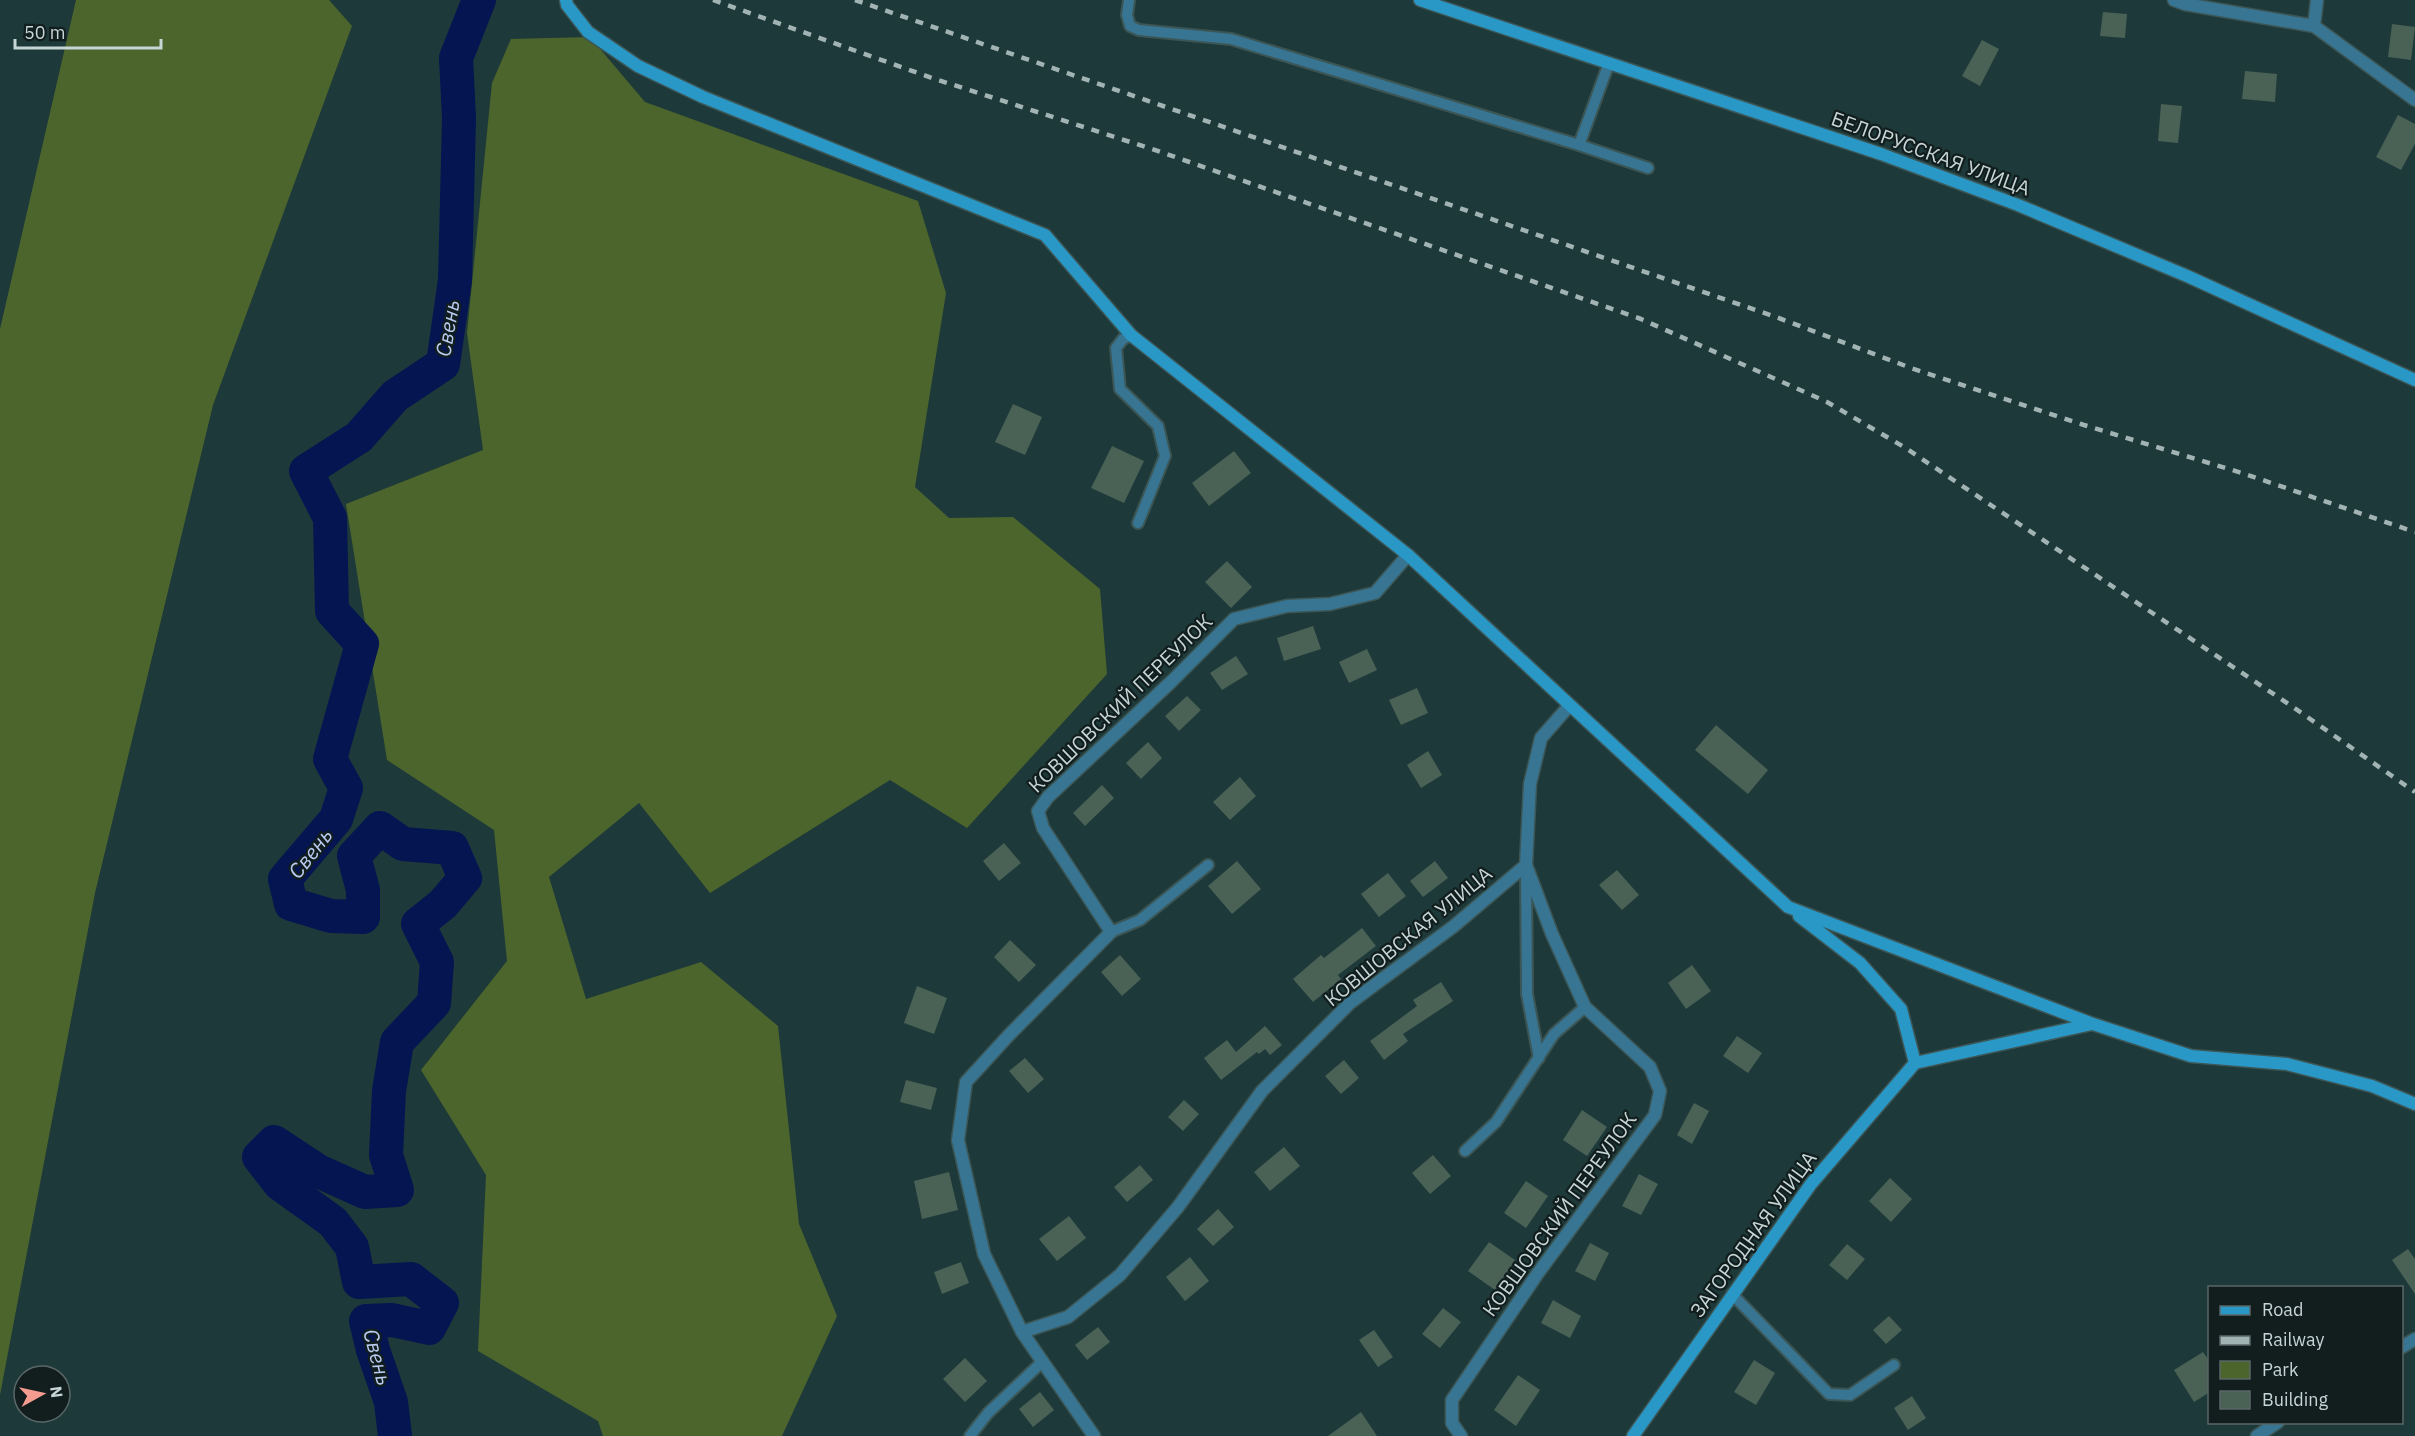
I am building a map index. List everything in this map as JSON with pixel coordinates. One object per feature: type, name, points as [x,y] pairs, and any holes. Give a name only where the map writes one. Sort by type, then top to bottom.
[{"type":"street","points":[[566,0],[567,5],[588,32],[647,70],[703,97],[1045,235],[1131,335],[1408,555],[1788,908],[1860,963],[1901,1009],[1915,1063],[2093,1024]]},
{"type":"street","points":[[2174,0],[2185,4],[2314,26],[2415,100]]},
{"type":"street","points":[[2314,26],[2317,0]]},
{"type":"street","name":"БЕЛОРУССКАЯ УЛИЦА","points":[[1426,1],[1881,154],[2018,205],[2187,276],[2415,380]]},
{"type":"street","name":"КОВШОВСКИЙ ПЕРЕУЛОК","points":[[1111,932],[1043,828],[1038,811],[1047,797],[1172,681],[1234,619],[1287,606],[1330,604],[1375,593],[1408,555]]},
{"type":"street","points":[[1526,865],[1530,784],[1541,738],[1569,706]]},
{"type":"street","name":"КОВШОВСКИЙ ПЕРЕУЛОК","points":[[1461,1436],[1452,1423],[1452,1400],[1538,1273],[1655,1115],[1660,1091],[1650,1067],[1585,1007],[1552,934],[1526,865]]},
{"type":"street","name":"КОВШОВСКАЯ УЛИЦА","points":[[1022,1332],[1068,1317],[1120,1275],[1178,1207],[1270,1083],[1350,1003],[1454,926],[1526,865]]},
{"type":"street","points":[[1788,908],[1959,971],[2093,1024],[2191,1056],[2287,1064],[2372,1086],[2415,1104]]},
{"type":"street","points":[[1094,1436],[1022,1332],[984,1254],[958,1140],[966,1082],[1111,932]]},
{"type":"street","name":"ЗАГОРОДНАЯ УЛИЦА","points":[[1633,1436],[1811,1184],[1915,1063]]},
{"type":"street","points":[[2257,1436],[2275,1424]]},
{"type":"lane","points":[[1129,0],[1127,15],[1130,26],[1138,30],[1232,39],[1648,168]]},
{"type":"lane","points":[[1579,145],[1609,63]]},
{"type":"lane","points":[[1131,335],[1116,348],[1120,389],[1158,426],[1165,456],[1138,523]]},
{"type":"lane","points":[[1111,932],[1140,920],[1208,865]]},
{"type":"lane","points":[[1526,865],[1527,994],[1539,1058]]},
{"type":"lane","points":[[1465,1151],[1496,1122],[1554,1034],[1585,1007]]},
{"type":"lane","points":[[1732,1294],[1829,1394],[1850,1395],[1894,1365]]},
{"type":"lane","points":[[970,1436],[988,1413],[1042,1362]]},
{"type":"green space","points":[[76,0],[329,0],[352,26],[213,405],[95,893],[0,1395],[0,329]]},
{"type":"green space","points":[[590,37],[645,102],[918,201],[946,293],[915,487],[949,518],[1013,517],[1100,589],[1107,674],[967,828],[890,780],[710,893],[639,803],[549,877],[586,999],[701,962],[778,1026],[799,1224],[837,1316],[782,1436],[603,1436],[598,1421],[478,1351],[486,1175],[421,1070],[507,961],[494,830],[387,760],[346,504],[483,450],[467,333],[492,83],[511,39]]},
{"type":"building","points":[[2103,12],[2127,14],[2125,38],[2100,36]]},
{"type":"building","points":[[2392,24],[2415,27],[2411,60],[2388,57]]},
{"type":"building","points":[[1982,40],[1999,49],[1980,86],[1962,76]]},
{"type":"building","points":[[2245,71],[2277,74],[2275,102],[2242,99]]},
{"type":"building","points":[[2161,104],[2182,106],[2178,143],[2158,141]]},
{"type":"building","points":[[2398,115],[2415,124],[2415,144],[2401,170],[2376,157]]},
{"type":"building","points":[[1013,404],[1042,417],[1025,455],[995,442]]},
{"type":"building","points":[[1112,446],[1144,461],[1124,503],[1091,488]]},
{"type":"building","points":[[1234,451],[1251,473],[1209,506],[1192,483]]},
{"type":"building","points":[[1227,561],[1252,587],[1231,608],[1205,582]]},
{"type":"building","points":[[1313,626],[1321,649],[1284,661],[1277,638]]},
{"type":"building","points":[[1367,649],[1377,670],[1349,683],[1339,662]]},
{"type":"building","points":[[1236,656],[1248,674],[1222,690],[1210,673]]},
{"type":"building","points":[[1417,688],[1428,713],[1401,725],[1389,700]]},
{"type":"building","points":[[1187,696],[1201,710],[1179,731],[1165,716]]},
{"type":"building","points":[[1716,725],[1768,770],[1748,794],[1695,750]]},
{"type":"building","points":[[1148,742],[1162,758],[1141,779],[1126,763]]},
{"type":"building","points":[[1428,751],[1442,775],[1421,788],[1407,765]]},
{"type":"building","points":[[1240,777],[1256,796],[1230,820],[1213,802]]},
{"type":"building","points":[[1102,785],[1114,798],[1085,826],[1073,813]]},
{"type":"building","points":[[1004,843],[1021,863],[999,881],[983,861]]},
{"type":"building","points":[[1237,861],[1261,889],[1232,914],[1208,886]]},
{"type":"building","points":[[1435,861],[1448,878],[1423,897],[1410,881]]},
{"type":"building","points":[[1617,870],[1639,895],[1622,910],[1599,885]]},
{"type":"building","points":[[1388,873],[1406,896],[1379,917],[1361,894]]},
{"type":"building","points":[[1362,928],[1376,946],[1338,975],[1341,979],[1313,1002],[1293,979],[1321,955],[1324,958]]},
{"type":"building","points":[[1010,940],[1036,965],[1019,982],[994,957]]},
{"type":"building","points":[[1120,955],[1141,979],[1122,996],[1101,972]]},
{"type":"building","points":[[1692,965],[1711,991],[1686,1009],[1668,983]]},
{"type":"building","points":[[1441,982],[1453,1001],[1403,1034],[1408,1041],[1384,1060],[1370,1041],[1417,1006],[1413,1000]]},
{"type":"building","points":[[917,986],[947,998],[934,1034],[904,1023]]},
{"type":"building","points":[[1265,1026],[1282,1045],[1270,1055],[1265,1049],[1259,1054],[1257,1052],[1221,1080],[1204,1058],[1227,1040],[1236,1052]]},
{"type":"building","points":[[1737,1036],[1762,1053],[1748,1073],[1723,1056]]},
{"type":"building","points":[[1025,1058],[1044,1079],[1028,1093],[1009,1071]]},
{"type":"building","points":[[1344,1060],[1359,1078],[1341,1094],[1325,1076]]},
{"type":"building","points":[[906,1080],[937,1088],[931,1110],[900,1102]]},
{"type":"building","points":[[1184,1100],[1199,1114],[1183,1131],[1168,1117]]},
{"type":"building","points":[[1694,1103],[1709,1111],[1692,1144],[1677,1135]]},
{"type":"building","points":[[1582,1110],[1607,1127],[1587,1156],[1563,1140]]},
{"type":"building","points":[[1284,1147],[1300,1166],[1270,1191],[1254,1172]]},
{"type":"building","points":[[1433,1155],[1451,1176],[1430,1194],[1412,1173]]},
{"type":"building","points":[[1140,1165],[1153,1180],[1127,1202],[1114,1187]]},
{"type":"building","points":[[949,1172],[958,1210],[922,1219],[914,1181]]},
{"type":"building","points":[[1639,1174],[1658,1184],[1641,1215],[1622,1206]]},
{"type":"building","points":[[1890,1178],[1912,1199],[1891,1222],[1869,1201]]},
{"type":"building","points":[[1526,1181],[1548,1196],[1526,1228],[1504,1213]]},
{"type":"building","points":[[1218,1209],[1234,1227],[1213,1246],[1197,1229]]},
{"type":"building","points":[[1069,1216],[1086,1238],[1057,1261],[1039,1239]]},
{"type":"building","points":[[1489,1242],[1515,1260],[1495,1290],[1468,1271]]},
{"type":"building","points":[[1590,1243],[1609,1253],[1595,1281],[1575,1271]]},
{"type":"building","points":[[1847,1244],[1865,1259],[1847,1280],[1829,1265]]},
{"type":"building","points":[[2408,1249],[2415,1259],[2415,1294],[2392,1260]]},
{"type":"building","points":[[1190,1257],[1209,1281],[1185,1301],[1166,1277]]},
{"type":"building","points":[[961,1262],[969,1283],[942,1294],[934,1272]]},
{"type":"building","points":[[1553,1300],[1581,1316],[1570,1338],[1541,1323]]},
{"type":"building","points":[[1443,1308],[1461,1322],[1440,1348],[1422,1334]]},
{"type":"building","points":[[1889,1316],[1902,1330],[1886,1344],[1873,1330]]},
{"type":"building","points":[[1098,1327],[1110,1342],[1087,1360],[1075,1345]]},
{"type":"building","points":[[1374,1330],[1393,1357],[1378,1367],[1359,1340]]},
{"type":"building","points":[[2203,1352],[2208,1359],[2208,1393],[2194,1402],[2174,1370]]},
{"type":"building","points":[[965,1358],[987,1381],[965,1402],[943,1379]]},
{"type":"building","points":[[1754,1360],[1775,1373],[1756,1405],[1734,1392]]},
{"type":"building","points":[[1518,1375],[1540,1390],[1516,1426],[1494,1410]]},
{"type":"building","points":[[1040,1392],[1054,1410],[1033,1427],[1019,1409]]},
{"type":"building","points":[[1912,1396],[1926,1418],[1908,1430],[1894,1408]]},
{"type":"building","points":[[1361,1412],[1377,1436],[1328,1436]]},
{"type":"waterway","name":"Свень","points":[[395,1436],[391,1402],[373,1350],[366,1321],[392,1320],[429,1328],[442,1303],[411,1279],[359,1282],[352,1247],[333,1222],[280,1184],[259,1157],[274,1142],[318,1171],[365,1192],[397,1190],[386,1155],[389,1091],[397,1042],[434,1003],[437,962],[418,924],[443,904],[465,878],[452,848],[403,844],[380,828],[354,856],[363,890],[363,917],[331,916],[291,904],[285,879],[336,819],[346,788],[330,759],[362,644],[332,611],[330,518],[306,471],[359,437],[395,396],[443,364],[455,280],[459,118],[456,58],[479,0]]},
{"type":"railway","points":[[713,0],[932,78],[1152,149],[1641,319],[1827,402],[1904,447],[2293,707],[2415,792]]},
{"type":"railway","points":[[855,0],[1776,317],[1911,368],[2084,425],[2242,473],[2415,532]]}]
